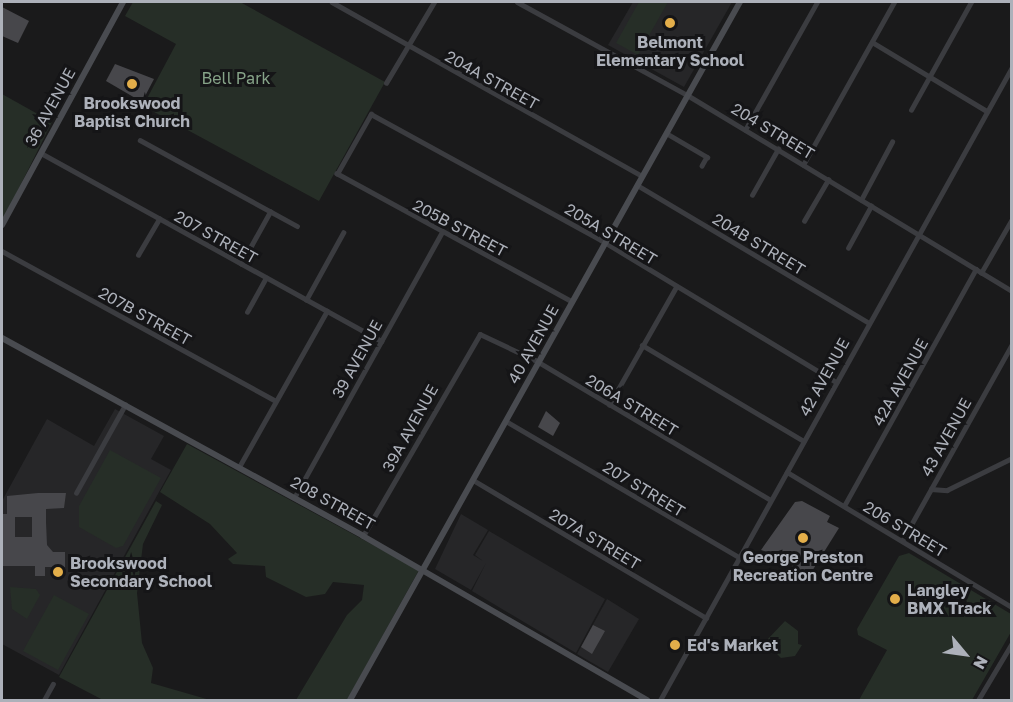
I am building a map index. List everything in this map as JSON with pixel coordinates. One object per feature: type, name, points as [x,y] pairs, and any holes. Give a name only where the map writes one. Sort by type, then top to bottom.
[{"type":"main road","name":"36 AVENUE","points":[[2,225],[123,2]]},
{"type":"main road","name":"40 AVENUE","points":[[350,700],[740,2]]},
{"type":"main road","name":"208 STREET","points":[[2,338],[423,569],[647,700]]},
{"type":"street","name":"204A STREET","points":[[332,2],[408,47],[642,176]]},
{"type":"street","points":[[386,83],[434,2]]},
{"type":"street","name":"204 STREET","points":[[517,2],[687,95],[1011,291]]},
{"type":"street","points":[[745,130],[817,2]]},
{"type":"street","points":[[803,165],[894,2]]},
{"type":"street","points":[[910,110],[971,2]]},
{"type":"street","points":[[872,42],[987,111]]},
{"type":"street","name":"42 AVENUE","points":[[660,700],[1011,67]]},
{"type":"street","name":"205A STREET","points":[[337,174],[371,114],[604,244],[836,382]]},
{"type":"street","points":[[666,133],[707,157],[702,166]]},
{"type":"street","points":[[140,140],[297,226]]},
{"type":"street","points":[[861,200],[892,142]]},
{"type":"street","points":[[752,195],[778,149]]},
{"type":"street","name":"207 STREET","points":[[40,153],[381,341]]},
{"type":"street","name":"205B STREET","points":[[337,174],[572,302]]},
{"type":"street","points":[[804,222],[828,180]]},
{"type":"street","name":"204B STREET","points":[[637,185],[869,323]]},
{"type":"street","points":[[848,248],[871,206]]},
{"type":"street","points":[[241,264],[270,212]]},
{"type":"street","points":[[138,255],[159,219]]},
{"type":"street","name":"42A AVENUE","points":[[844,506],[1011,219]]},
{"type":"street","points":[[306,300],[343,232]]},
{"type":"street","name":"39 AVENUE","points":[[294,498],[442,232]]},
{"type":"street","name":"207B STREET","points":[[2,251],[276,401]]},
{"type":"street","points":[[247,312],[266,278]]},
{"type":"street","points":[[609,405],[676,287]]},
{"type":"street","points":[[239,467],[327,311]]},
{"type":"street","name":"206A STREET","points":[[480,334],[538,362],[771,500]]},
{"type":"street","name":"39A AVENUE","points":[[363,536],[480,334]]},
{"type":"street","name":"43 AVENUE","points":[[902,542],[1011,344]]},
{"type":"street","points":[[642,345],[804,441]]},
{"type":"street","points":[[76,493],[125,405]]},
{"type":"street","name":"207 STREET","points":[[506,421],[740,558]]},
{"type":"street","points":[[931,489],[947,490],[1011,458]]},
{"type":"street","name":"206 STREET","points":[[787,472],[1011,607]]},
{"type":"street","name":"207A STREET","points":[[473,480],[706,618]]},
{"type":"street","points":[[978,700],[1011,643]]},
{"type":"street","points":[[44,700],[53,684]]},
{"type":"shaded area","name":"Belmont Elementary School","points":[[633,2],[732,2],[684,87],[608,45]]},
{"type":"shaded area","name":"Brookswood Secondary School","points":[[115,409],[164,436],[151,459],[171,470],[59,675],[2,644],[2,501],[47,419],[94,446]]},
{"type":"shaded area","points":[[461,514],[488,530],[473,555],[483,561],[475,555],[489,531],[605,599],[576,653],[472,591],[486,563],[471,590],[435,569]]},
{"type":"shaded area","points":[[607,599],[639,619],[608,672],[577,654]]},
{"type":"green space","name":"Bell Park","points":[[133,2],[240,2],[385,82],[319,201],[143,106],[176,44],[125,16]]},
{"type":"green space","points":[[639,2],[668,2],[638,55],[616,43]]},
{"type":"green space","points":[[2,94],[52,122],[2,222]]},
{"type":"green space","points":[[187,444],[419,570],[347,700],[296,700],[347,615],[362,600],[364,585],[333,582],[325,594],[306,597],[266,577],[265,566],[233,564],[228,559],[237,553],[210,524],[160,492]]},
{"type":"green space","points":[[110,450],[161,478],[123,546],[116,548],[79,527],[79,506]]},
{"type":"green space","points":[[156,501],[162,505],[143,544],[137,593],[142,643],[153,668],[151,683],[210,700],[103,700],[59,677]]},
{"type":"green space","points":[[909,553],[1011,614],[1011,632],[972,700],[859,700],[887,650],[858,635],[857,629],[899,556]]},
{"type":"green space","points":[[10,587],[36,589],[40,595],[27,619],[12,609]]},
{"type":"green space","points":[[54,595],[89,614],[58,670],[23,651]]},
{"type":"green space","points":[[785,621],[798,631],[798,644],[802,645],[795,656],[781,658],[765,642]]},
{"type":"building","points":[[2,7],[29,21],[18,43],[2,36]]},
{"type":"building","name":"Brookswood Baptist Church","points":[[115,64],[154,79],[142,102],[106,81]]},
{"type":"building","points":[[546,411],[560,423],[553,436],[538,427]]},
{"type":"building","name":"Brookswood Secondary School","points":[[66,493],[64,508],[46,509],[47,545],[53,552],[65,552],[65,567],[45,567],[45,576],[35,576],[35,566],[2,566],[2,514],[7,514],[7,496]],"holes":[[[15,517],[32,517],[32,537],[15,537]]]},
{"type":"building","name":"George Preston Recreation Centre","points":[[802,501],[830,516],[827,522],[839,528],[809,576],[792,566],[794,562],[761,550],[795,502]]},
{"type":"building","points":[[593,625],[605,631],[592,654],[581,647]]},
{"type":"place","name":"Belmont Elementary School","points":[[670,23]]},
{"type":"place","name":"Brookswood Baptist Church","points":[[132,84]]},
{"type":"place","name":"George Preston Recreation Centre","points":[[803,538]]},
{"type":"place","name":"Brookswood Secondary School","points":[[58,572]]},
{"type":"place","name":"Langley BMX Track","points":[[895,599]]},
{"type":"place","name":"Ed's Market","points":[[675,645]]}]
